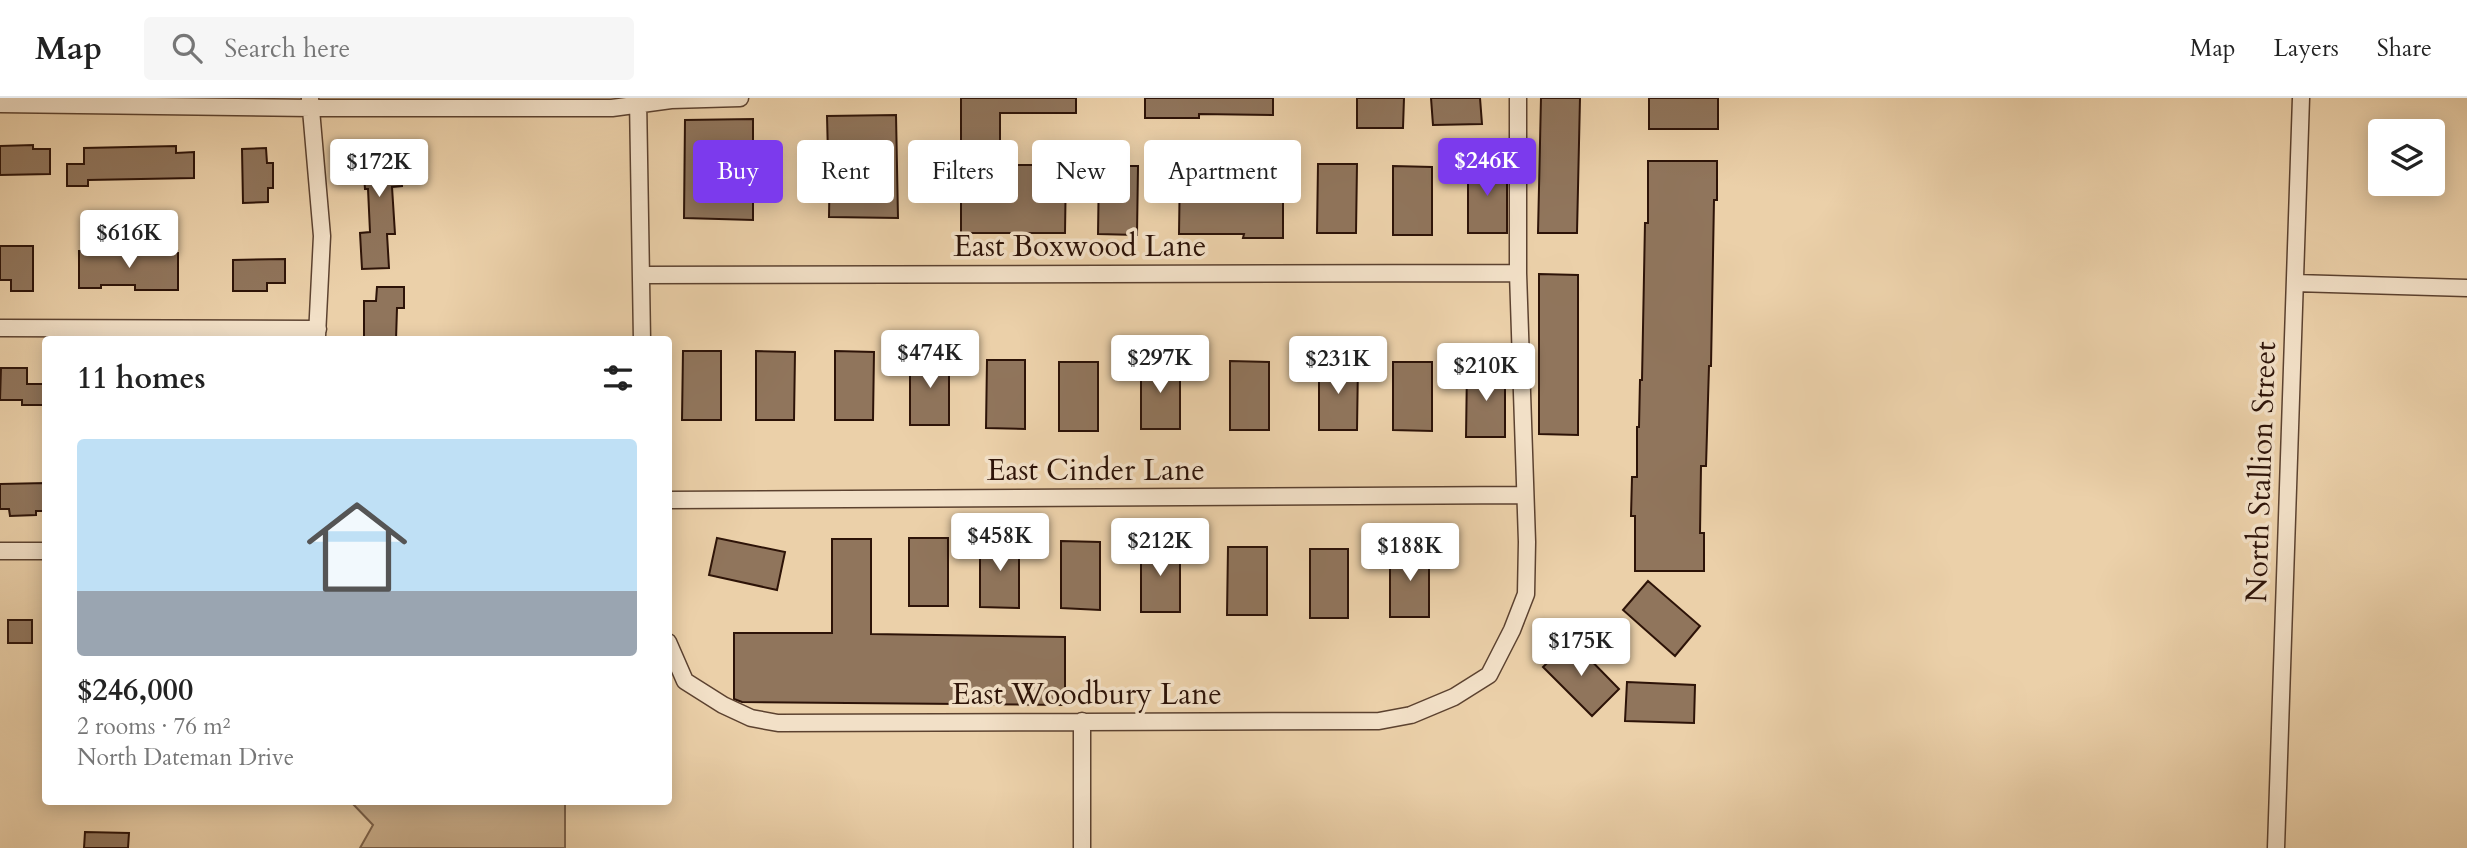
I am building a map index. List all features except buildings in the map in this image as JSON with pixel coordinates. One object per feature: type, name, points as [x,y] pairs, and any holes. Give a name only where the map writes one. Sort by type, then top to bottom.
[{"type":"street","points":[[0,104],[311,103],[612,107],[638,100],[740,98]]},
{"type":"street","points":[[1518,98],[1518,273],[1524,495]]},
{"type":"street","name":"North Stallion Street","points":[[2276,848],[2301,98]]},
{"type":"street","points":[[638,100],[642,336]]},
{"type":"street","points":[[0,328],[317,334],[322,236],[311,103]]},
{"type":"street","name":"East Boxwood Lane","points":[[642,275],[1518,273]]},
{"type":"street","points":[[2295,283],[2467,288]]},
{"type":"street","name":"East Cinder Lane","points":[[672,500],[1524,495]]},
{"type":"street","name":"East Woodbury Lane","points":[[672,651],[685,681],[723,705],[751,718],[778,723],[1379,721],[1411,715],[1454,697],[1489,675],[1512,630],[1526,594],[1524,495]]},
{"type":"street","points":[[0,551],[42,551]]},
{"type":"street","points":[[1082,721],[1082,848]]},
{"type":"shaded area","points":[[354,805],[565,805],[565,848],[360,848],[373,825]]}]
